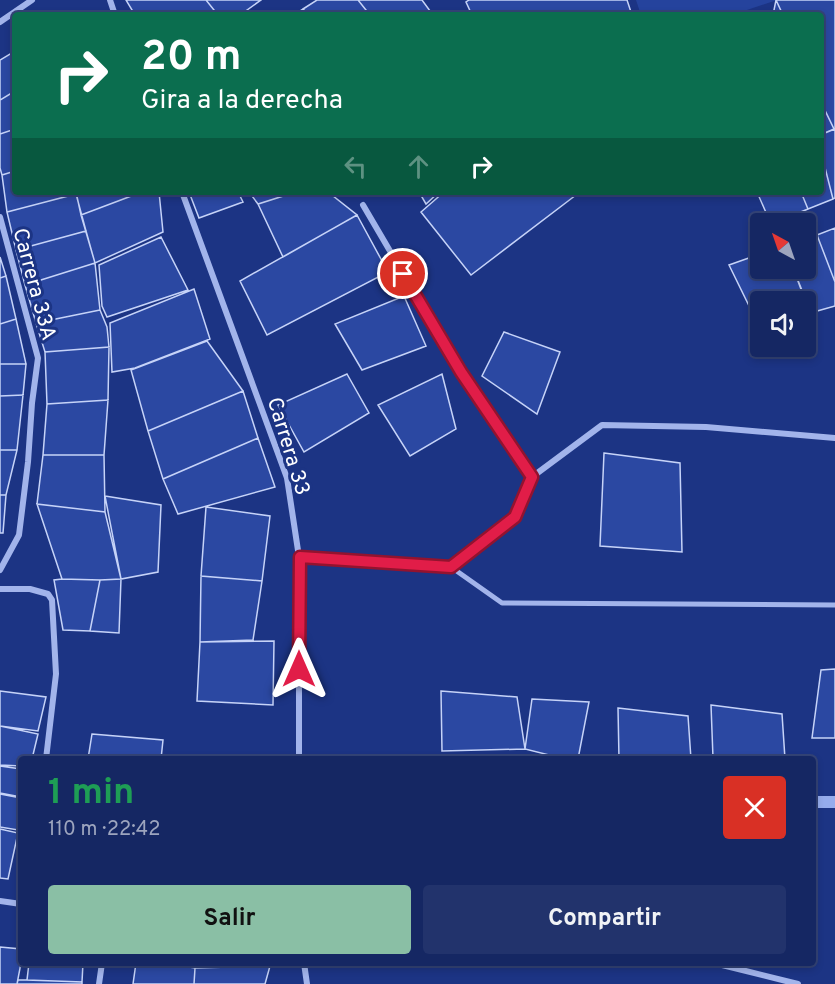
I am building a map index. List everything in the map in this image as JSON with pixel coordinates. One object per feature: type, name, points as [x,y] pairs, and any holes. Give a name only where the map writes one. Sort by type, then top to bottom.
[{"type":"street","points":[[15,12],[32,0]]},
{"type":"street","name":"Carrera 33","points":[[183,195],[287,478],[300,557],[299,756]]},
{"type":"street","points":[[363,205],[461,372],[532,477]]},
{"type":"street","name":"Carrera 33A","points":[[0,217],[38,358],[19,535],[0,570]]},
{"type":"street","points":[[451,567],[515,517],[532,477],[602,424],[706,427],[835,438]]},
{"type":"street","points":[[300,557],[451,567],[502,603],[835,605]]},
{"type":"street","points":[[0,589],[30,589],[48,594],[52,600],[56,674],[46,756]]},
{"type":"street","points":[[0,901],[18,904]]},
{"type":"street","points":[[99,984],[102,966]]},
{"type":"street","points":[[304,966],[307,984]]},
{"type":"street","points":[[726,966],[798,984]]},
{"type":"shaded area","points":[[636,0],[777,0],[741,12],[640,12]]},
{"type":"building","points":[[126,0],[206,0],[216,12],[133,12]]},
{"type":"building","points":[[206,0],[261,0],[244,12],[216,12]]},
{"type":"building","points":[[317,0],[358,0],[368,12],[306,12],[303,9]]},
{"type":"building","points":[[358,0],[422,0],[431,12],[368,12]]},
{"type":"building","points":[[469,0],[627,0],[631,12],[471,12],[466,2]]},
{"type":"building","points":[[776,0],[835,0],[835,129],[824,108],[824,12],[782,12]]},
{"type":"building","points":[[776,0],[782,12],[774,12]]},
{"type":"building","points":[[12,53],[12,93],[0,100],[0,60]]},
{"type":"building","points":[[12,93],[12,130],[0,134],[0,100]]},
{"type":"building","points":[[824,108],[834,129],[824,133]]},
{"type":"building","points":[[835,129],[835,198],[833,199],[824,164],[824,133]]},
{"type":"building","points":[[12,130],[12,172],[2,175],[0,168],[0,134]]},
{"type":"building","points":[[824,164],[833,199],[808,209],[802,195],[824,195]]},
{"type":"building","points":[[12,172],[12,195],[72,195],[7,212],[2,175]]},
{"type":"building","points":[[76,195],[86,231],[16,250],[7,212]]},
{"type":"building","points":[[77,195],[134,195],[81,215]]},
{"type":"building","points":[[134,195],[159,195],[163,232],[95,263],[81,215]]},
{"type":"building","points":[[190,195],[240,195],[243,202],[199,218]]},
{"type":"building","points":[[251,195],[286,195],[258,204]]},
{"type":"building","points":[[286,195],[332,195],[357,215],[283,257],[258,204]]},
{"type":"building","points":[[421,195],[436,195],[426,204]]},
{"type":"building","points":[[441,195],[576,195],[471,275],[421,212]]},
{"type":"building","points":[[758,195],[802,195],[808,209],[798,213],[766,213]]},
{"type":"building","points":[[357,215],[388,272],[267,335],[240,281]]},
{"type":"building","points":[[835,228],[835,282],[817,235]]},
{"type":"building","points":[[86,231],[95,263],[25,285],[16,250]]},
{"type":"building","points":[[816,235],[835,282],[835,306],[816,311],[816,291],[802,291],[797,279],[816,279]]},
{"type":"building","points":[[161,237],[188,290],[107,317],[102,306],[99,265]]},
{"type":"building","points":[[0,257],[6,276],[0,278]]},
{"type":"building","points":[[750,258],[750,279],[797,279],[802,291],[750,291],[750,308],[729,265]]},
{"type":"building","points":[[95,263],[100,310],[36,323],[25,285]]},
{"type":"building","points":[[6,276],[16,319],[0,324],[0,278]]},
{"type":"building","points":[[194,289],[210,339],[135,368],[112,372],[110,323]]},
{"type":"building","points":[[404,296],[426,346],[362,370],[335,324]]},
{"type":"building","points":[[100,310],[107,327],[109,347],[45,352],[36,323]]},
{"type":"building","points":[[16,319],[26,364],[0,364],[0,324]]},
{"type":"building","points":[[504,332],[560,352],[537,414],[482,376]]},
{"type":"building","points":[[207,341],[243,391],[148,431],[131,370]]},
{"type":"building","points":[[109,347],[108,400],[47,404],[45,352]]},
{"type":"building","points":[[0,364],[26,364],[23,395],[0,396]]},
{"type":"building","points":[[347,374],[369,413],[304,452],[278,405]]},
{"type":"building","points":[[442,374],[456,429],[410,456],[378,405]]},
{"type":"building","points":[[243,391],[258,438],[163,479],[148,431]]},
{"type":"building","points":[[23,395],[17,450],[0,450],[0,396]]},
{"type":"building","points":[[108,400],[104,455],[43,455],[47,404]]},
{"type":"building","points":[[258,438],[275,487],[178,514],[163,479]]},
{"type":"building","points":[[0,450],[17,450],[6,495],[0,495]]},
{"type":"building","points":[[604,453],[680,463],[682,552],[600,546]]},
{"type":"building","points":[[43,455],[104,455],[105,512],[37,504]]},
{"type":"building","points":[[0,495],[6,495],[3,533],[0,533]]},
{"type":"building","points":[[105,496],[161,505],[158,572],[121,579]]},
{"type":"building","points":[[37,504],[105,512],[121,579],[62,579]]},
{"type":"building","points":[[206,507],[270,516],[262,581],[201,576]]},
{"type":"building","points":[[201,576],[262,581],[253,640],[200,642]]},
{"type":"building","points":[[121,579],[119,633],[90,631],[100,580]]},
{"type":"building","points":[[54,580],[100,580],[90,631],[63,630]]},
{"type":"building","points":[[274,641],[273,705],[197,701],[200,642]]},
{"type":"building","points":[[835,669],[835,738],[812,738],[821,670]]},
{"type":"building","points":[[0,691],[46,697],[38,731],[0,726]]},
{"type":"building","points":[[441,691],[517,697],[525,749],[442,751]]},
{"type":"building","points":[[532,699],[589,702],[579,756],[553,756],[525,749]]},
{"type":"building","points":[[711,705],[782,714],[785,756],[713,756]]},
{"type":"building","points":[[618,708],[688,716],[691,756],[619,756]]},
{"type":"building","points":[[0,726],[38,734],[33,756],[18,756],[18,766],[0,765]]},
{"type":"building","points":[[92,734],[163,740],[161,756],[88,756]]},
{"type":"building","points":[[0,766],[18,769],[18,796],[0,793]]},
{"type":"building","points":[[0,794],[18,797],[18,830],[0,827]]},
{"type":"building","points":[[0,829],[18,833],[8,879],[0,878]]},
{"type":"building","points":[[0,947],[18,949],[18,966],[20,966],[17,984],[0,984]]},
{"type":"building","points":[[29,966],[83,966],[82,982],[27,980]]},
{"type":"building","points":[[136,966],[195,968],[194,984],[133,984]]},
{"type":"building","points":[[270,966],[265,984],[194,984],[195,968]]},
{"type":"building","points":[[18,980],[82,982],[82,984],[17,984]]},
{"type":"waterway","points":[[816,802],[835,802]]},
{"type":"route","points":[[299,669],[300,557],[451,567],[515,517],[532,477],[461,372],[403,274]]}]
